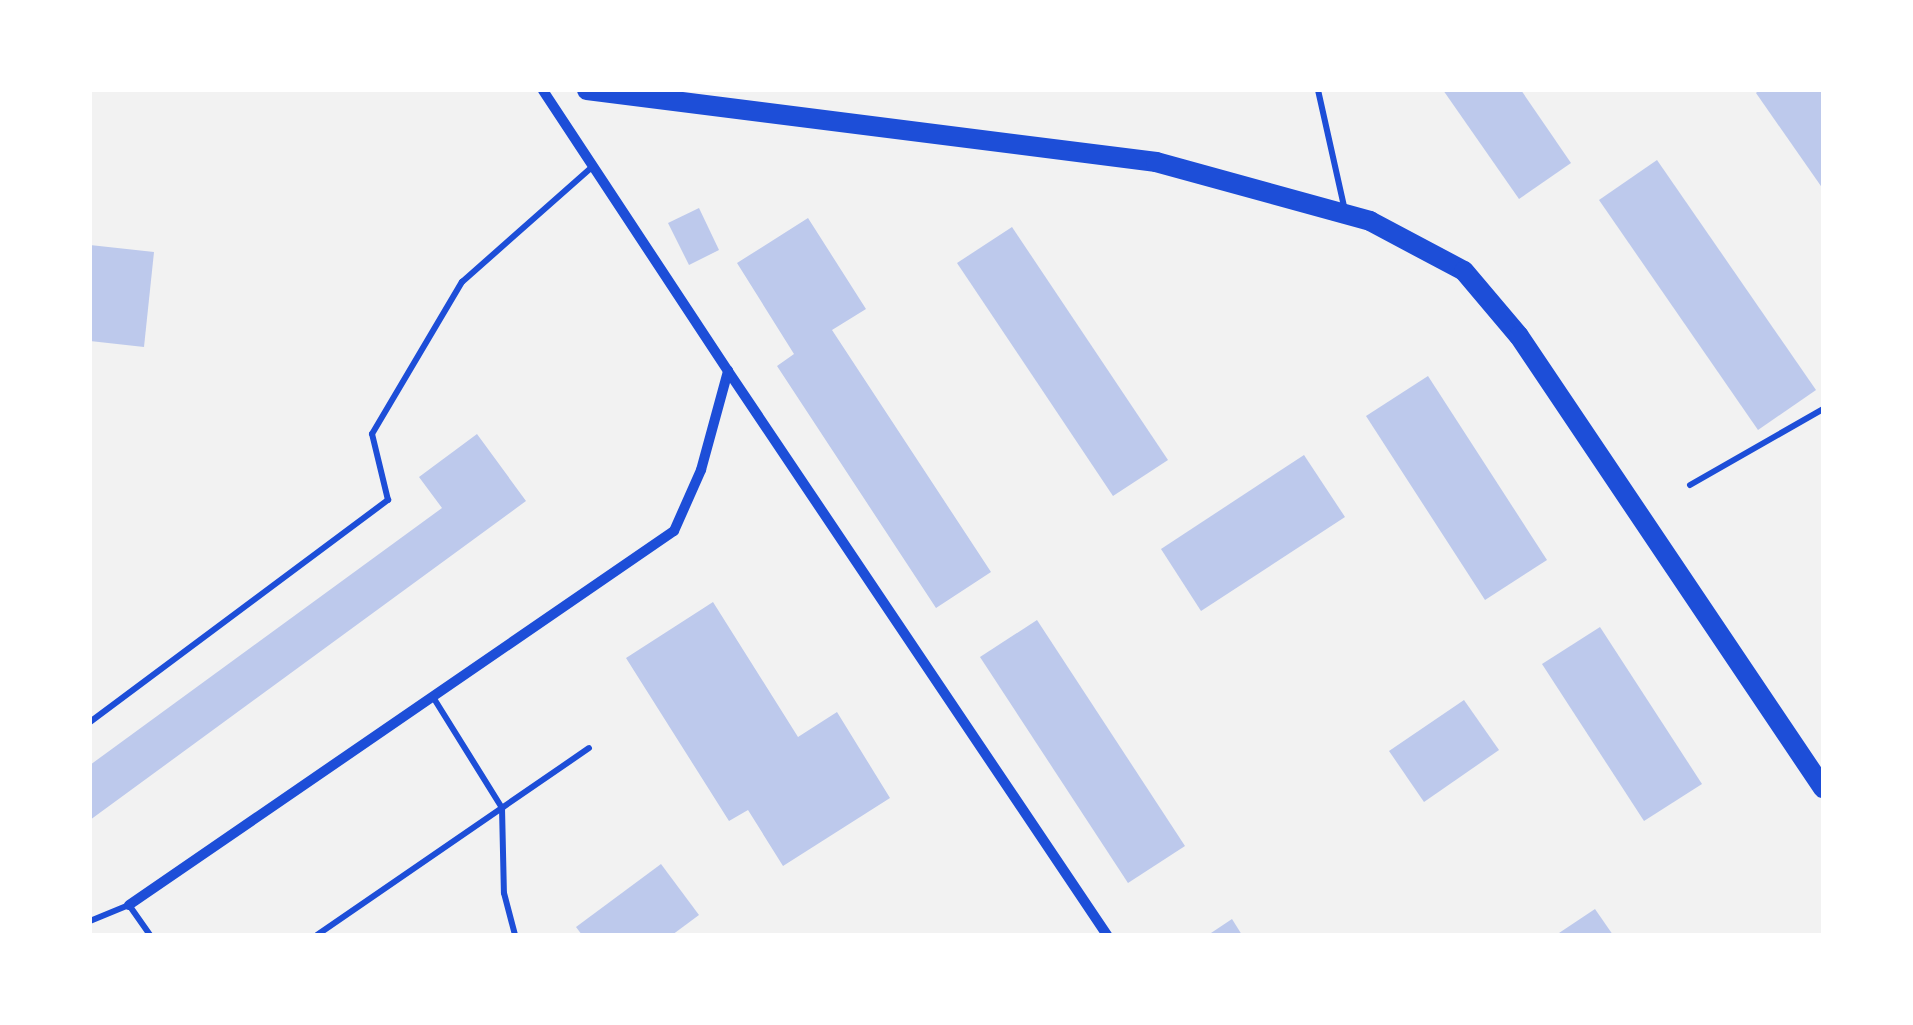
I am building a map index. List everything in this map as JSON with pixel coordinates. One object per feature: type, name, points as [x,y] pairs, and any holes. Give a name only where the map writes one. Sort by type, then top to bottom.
[{"type":"main road","points":[[587,90],[1156,162],[1346,214],[1464,271],[1519,336],[1823,788]]},
{"type":"street","points":[[543,90],[1106,935]]},
{"type":"street","points":[[129,905],[674,532],[702,470],[728,371]]},
{"type":"lane","points":[[1318,90],[1346,214]]},
{"type":"lane","points":[[90,722],[388,500],[372,434],[462,282],[593,166]]},
{"type":"lane","points":[[1690,485],[1823,409]]},
{"type":"lane","points":[[433,697],[502,808],[504,893],[516,935]]},
{"type":"lane","points":[[318,935],[589,748]]},
{"type":"lane","points":[[90,921],[129,905],[150,935]]},
{"type":"building","points":[[1443,90],[1521,90],[1571,163],[1519,199]]},
{"type":"building","points":[[1823,90],[1823,189],[1756,93]]},
{"type":"building","points":[[1657,160],[1816,390],[1758,430],[1599,200]]},
{"type":"building","points":[[699,208],[719,250],[689,265],[668,223]]},
{"type":"building","points":[[808,218],[866,309],[832,330],[991,572],[936,608],[777,366],[794,354],[737,263]]},
{"type":"building","points":[[1012,227],[1168,460],[1113,496],[957,263]]},
{"type":"building","points":[[90,245],[154,252],[144,347],[90,341]]},
{"type":"building","points":[[1428,376],[1547,560],[1485,600],[1366,416]]},
{"type":"building","points":[[477,434],[526,501],[90,820],[90,765],[442,508],[419,477]]},
{"type":"building","points":[[1304,455],[1345,517],[1201,611],[1161,549]]},
{"type":"building","points":[[713,602],[798,737],[837,712],[890,798],[783,866],[748,810],[729,821],[626,658]]},
{"type":"building","points":[[1037,620],[1185,846],[1128,883],[980,657]]},
{"type":"building","points":[[1600,627],[1702,784],[1644,821],[1542,664]]},
{"type":"building","points":[[1464,700],[1499,750],[1424,802],[1389,751]]},
{"type":"building","points":[[661,864],[699,915],[672,935],[582,935],[576,927]]},
{"type":"building","points":[[1595,909],[1613,935],[1556,935]]},
{"type":"building","points":[[1232,919],[1242,935],[1208,935]]}]
